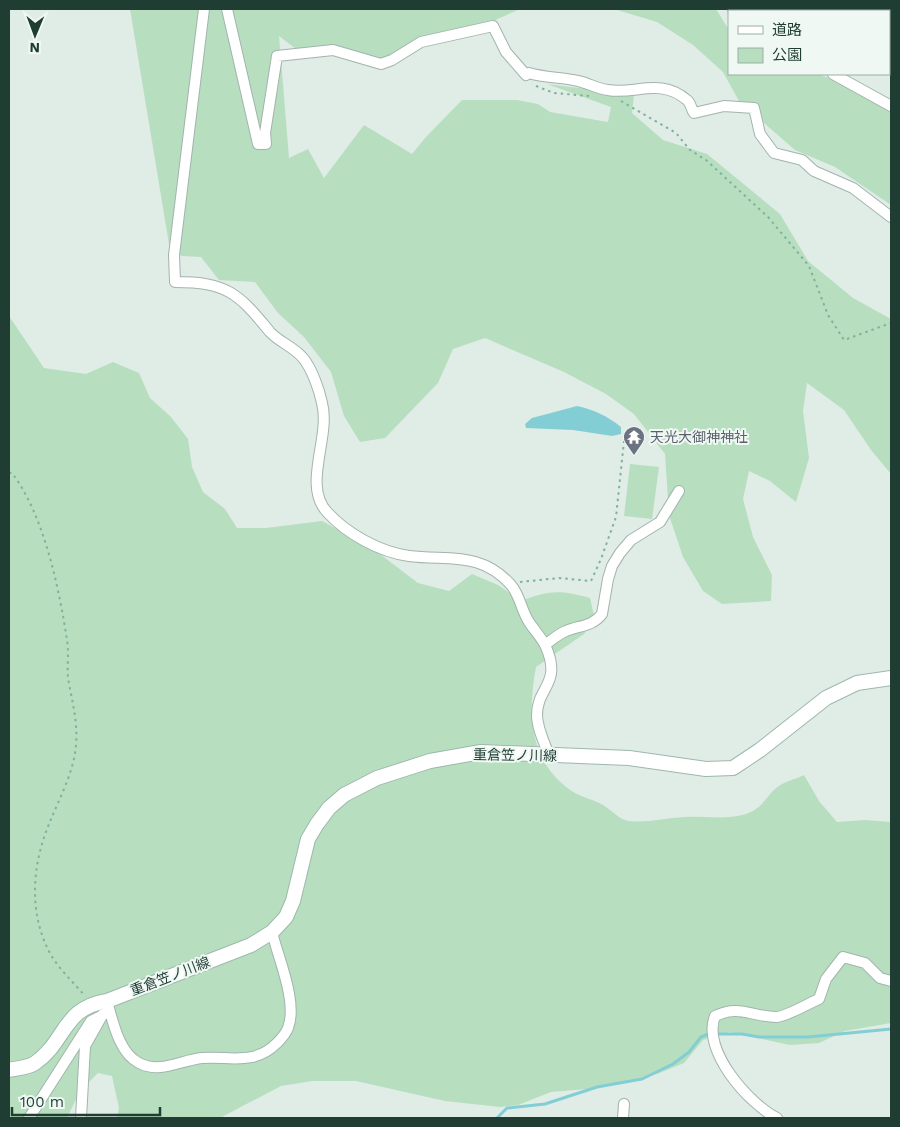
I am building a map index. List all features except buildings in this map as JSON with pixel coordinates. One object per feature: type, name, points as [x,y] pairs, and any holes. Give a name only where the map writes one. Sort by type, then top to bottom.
[{"type":"main road","name":"重倉笠ノ川線","points":[[91,1003],[107,1001],[251,945],[272,932],[286,917],[294,901],[308,839],[328,808],[359,786],[400,769],[481,752],[629,758],[706,769],[734,768],[826,698],[857,683],[891,678]]},
{"type":"main road","points":[[9,1070],[35,1064],[51,1048],[66,1025],[91,1003]]},
{"type":"street","points":[[204,9],[174,255],[175,282],[215,284],[233,294],[249,306],[271,333],[303,358],[315,382],[325,416],[316,481],[317,497],[327,512],[348,530],[387,551],[409,556],[474,560],[486,564],[515,590],[529,622],[545,645],[552,666],[551,675],[538,708],[537,716],[549,755]]},
{"type":"street","points":[[227,9],[258,144],[266,144],[265,133],[277,56],[333,50],[381,64],[392,60],[421,42],[493,26],[506,52],[526,75],[528,73],[546,78],[577,81],[608,90],[648,86],[675,93],[688,100],[694,113],[724,106],[754,108],[761,136],[774,153],[802,160],[814,171],[853,188],[891,217]]},
{"type":"street","points":[[835,75],[891,106]]},
{"type":"street","points":[[545,645],[560,634],[590,625],[597,620],[602,614],[612,566],[620,553],[631,540],[660,522],[679,491]]},
{"type":"street","points":[[107,1001],[127,1055],[148,1067],[166,1067],[203,1058],[245,1060],[260,1056],[282,1038],[288,1028],[290,1014],[291,1000],[272,932]]},
{"type":"street","points":[[777,1118],[763,1111],[731,1077],[714,1042],[712,1025],[716,1016],[726,1011],[750,1011],[777,1017],[819,999],[826,979],[843,956],[865,963],[880,978],[891,980]]},
{"type":"street","points":[[82,1118],[85,1046],[102,1015],[107,1001]]},
{"type":"street","points":[[29,1118],[91,1021],[102,1015]]},
{"type":"street","points":[[623,1118],[624,1104]]},
{"type":"path","points":[[526,75],[538,88],[554,93],[595,96]]},
{"type":"path","points":[[617,100],[624,102],[676,133],[690,150],[706,160],[768,217],[809,266],[828,315],[844,340],[891,323]]},
{"type":"path","points":[[510,584],[559,578],[591,580],[601,559],[616,517],[624,441]]},
{"type":"path","points":[[9,473],[12,473],[25,491],[47,548],[67,640],[68,676],[76,722],[76,747],[71,770],[41,843],[35,869],[36,916],[51,955],[91,1003]]},
{"type":"green space","points":[[130,9],[520,9],[475,29],[419,41],[386,60],[296,49],[279,36],[289,158],[308,149],[324,178],[364,125],[412,154],[462,100],[517,100],[538,104],[550,112],[608,122],[611,107],[547,84],[634,95],[632,113],[663,140],[707,154],[780,214],[808,261],[853,298],[891,319],[891,474],[871,450],[844,410],[807,383],[803,411],[809,458],[796,502],[770,481],[749,471],[743,499],[753,537],[772,575],[771,601],[722,604],[703,591],[683,557],[669,515],[665,454],[634,414],[606,394],[564,372],[485,338],[453,349],[438,383],[385,438],[360,442],[344,416],[331,372],[304,337],[278,313],[255,282],[219,280],[201,257],[182,256],[170,250]]},
{"type":"green space","points":[[614,9],[716,9],[728,28],[728,75],[821,75],[842,83],[891,111],[891,205],[835,167],[795,150],[739,101],[723,72],[693,45],[657,22]]},
{"type":"green space","points":[[9,316],[44,368],[86,374],[113,362],[139,373],[150,398],[171,417],[188,439],[192,467],[203,492],[225,509],[237,528],[266,528],[322,521],[372,548],[418,583],[449,591],[472,574],[498,585],[521,601],[555,592],[590,598],[595,620],[584,634],[536,667],[533,685],[532,720],[540,753],[548,768],[575,793],[603,805],[628,821],[650,821],[685,817],[731,817],[751,812],[760,806],[779,786],[804,775],[819,801],[837,822],[865,820],[891,822],[891,1023],[845,1031],[819,1043],[790,1045],[730,1032],[703,1040],[684,1063],[657,1074],[599,1088],[551,1092],[518,1105],[500,1107],[445,1101],[356,1081],[312,1081],[281,1086],[220,1118],[117,1118],[119,1108],[112,1076],[98,1073],[80,1091],[67,1118],[9,1118]]},
{"type":"green space","points":[[630,464],[659,467],[652,519],[624,516]]},
{"type":"water","points":[[577,406],[611,420],[621,427],[621,434],[612,436],[573,430],[526,428],[525,424],[532,418]]},
{"type":"waterway","points":[[497,1118],[507,1108],[545,1104],[597,1087],[642,1079],[673,1064],[689,1052],[701,1037],[708,1034],[808,1037],[891,1029]]},
{"type":"place","name":"天光大御神神社","points":[[634,456]]}]
